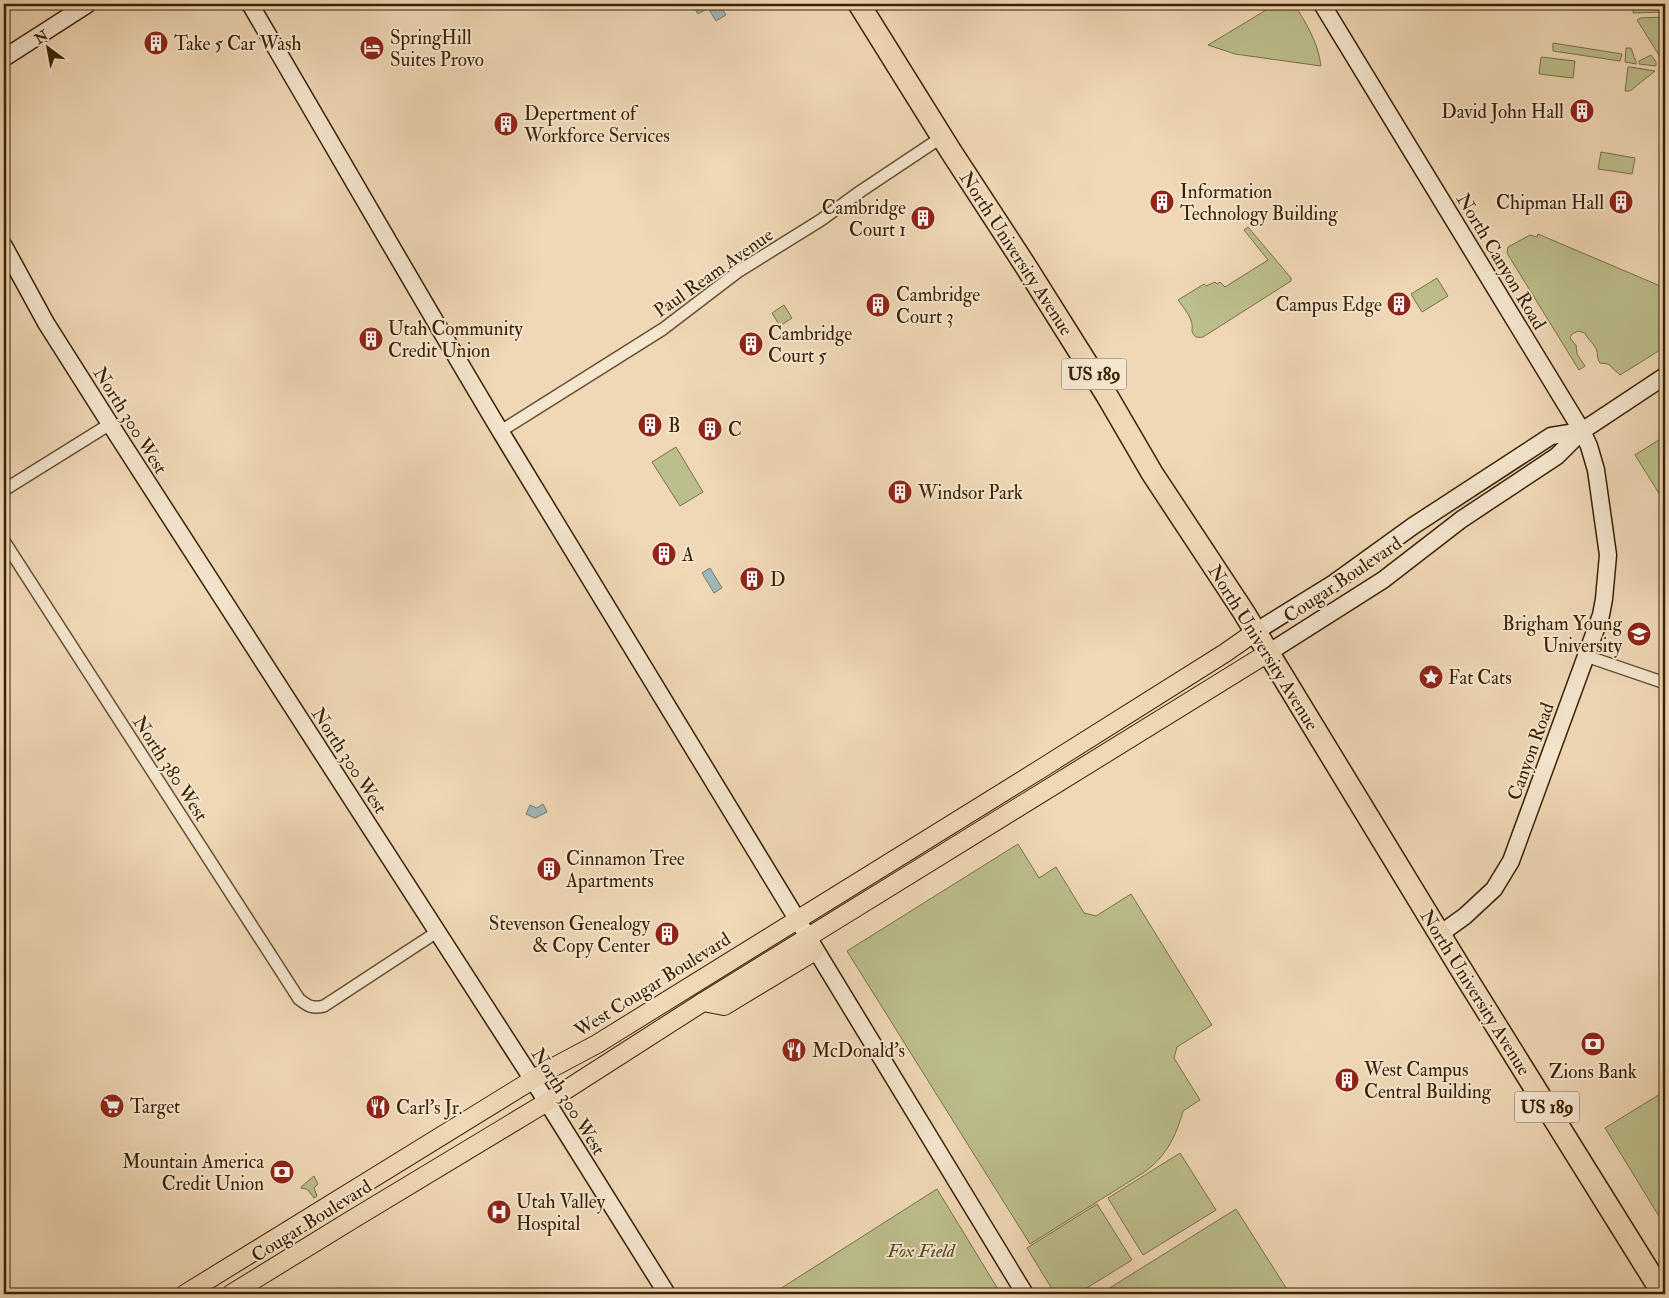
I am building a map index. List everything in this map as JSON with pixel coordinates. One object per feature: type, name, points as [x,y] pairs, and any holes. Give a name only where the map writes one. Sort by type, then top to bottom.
[{"type":"highway","name":"North University Avenue","points":[[859,4],[1106,394],[1152,473],[1268,652],[1662,1294]]},
{"type":"main road","points":[[4,58],[88,4]]},
{"type":"main road","points":[[250,4],[500,431],[796,920],[870,1036],[1025,1294]]},
{"type":"main road","name":"North Canyon Road","points":[[1322,4],[1582,431],[1589,446],[1596,470],[1608,554]]},
{"type":"main road","name":"North 300 West","points":[[4,246],[46,323],[533,1080],[667,1294]]},
{"type":"main road","points":[[1582,431],[1665,376]]},
{"type":"main road","name":"Cougar Boulevard","points":[[811,944],[1099,756],[1160,721],[1383,580],[1451,527],[1558,456],[1582,431]]},
{"type":"main road","name":"Cougar Boulevard","points":[[1039,770],[1334,583],[1413,526],[1551,436],[1582,431]]},
{"type":"main road","name":"Canyon Road","points":[[1440,934],[1465,916],[1494,889],[1511,861],[1601,615],[1608,554]]},
{"type":"main road","name":"West Cougar Boulevard","points":[[285,1232],[533,1080],[597,1044],[1039,770]]},
{"type":"main road","points":[[547,1102],[703,1002],[811,944]]},
{"type":"main road","name":"Cougar Boulevard","points":[[231,1294],[547,1102]]},
{"type":"main road","name":"Cougar Boulevard","points":[[185,1294],[285,1232]]},
{"type":"street","name":"Paul Ream Avenue","points":[[500,431],[663,329],[739,271],[821,220],[942,137]]},
{"type":"street","points":[[4,490],[110,424]]},
{"type":"street","name":"North 380 West","points":[[4,541],[299,999],[306,1005],[314,1008],[324,1006],[437,932]]},
{"type":"street","points":[[1586,656],[1665,682]]},
{"type":"green space","points":[[1276,4],[1294,4],[1314,41],[1321,66],[1235,54],[1208,45]]},
{"type":"green space","points":[[1634,4],[1665,4],[1665,12],[1633,13]]},
{"type":"green space","points":[[1665,17],[1664,63],[1637,20],[1640,18]]},
{"type":"green space","points":[[1553,43],[1622,54],[1620,61],[1553,51]]},
{"type":"green space","points":[[1626,48],[1631,48],[1636,64],[1625,62]]},
{"type":"green space","points":[[1651,55],[1656,62],[1656,66],[1639,64],[1639,61]]},
{"type":"green space","points":[[1541,57],[1575,61],[1573,78],[1539,74]]},
{"type":"green space","points":[[1628,67],[1655,71],[1630,91],[1625,91]]},
{"type":"green space","points":[[1601,152],[1635,158],[1632,174],[1598,169]]},
{"type":"green space","points":[[1248,227],[1291,278],[1291,281],[1203,337],[1196,337],[1192,331],[1192,322],[1178,300],[1204,284],[1206,286],[1220,282],[1225,287],[1268,260],[1244,230]]},
{"type":"green space","points":[[1538,234],[1665,288],[1665,347],[1620,375],[1608,364],[1600,363],[1594,345],[1585,333],[1578,331],[1572,334],[1570,338],[1576,345],[1577,354],[1585,366],[1579,370],[1507,253],[1508,247],[1530,235],[1537,237]]},
{"type":"green space","points":[[1437,278],[1448,296],[1422,312],[1411,294]]},
{"type":"green space","points":[[784,305],[792,318],[780,326],[772,313]]},
{"type":"green space","points":[[1665,436],[1665,503],[1635,455]]},
{"type":"green space","points":[[676,447],[703,492],[680,506],[652,462]]},
{"type":"green space","points":[[1018,844],[1039,878],[1056,867],[1084,913],[1096,916],[1131,894],[1212,1025],[1177,1047],[1174,1058],[1200,1100],[1183,1111],[1169,1146],[1158,1161],[1143,1173],[1030,1244],[847,951]]},
{"type":"green space","points":[[1665,1091],[1665,1226],[1605,1128]]},
{"type":"green space","points":[[1180,1153],[1216,1210],[1143,1255],[1108,1198]]},
{"type":"green space","points":[[314,1176],[318,1184],[314,1188],[317,1196],[314,1198],[308,1190],[301,1187]]},
{"type":"green space","name":"Fox Field","points":[[937,1189],[1001,1294],[772,1294]]},
{"type":"green space","points":[[1097,1204],[1132,1260],[1077,1294],[1055,1294],[1027,1248]]},
{"type":"green space","points":[[1236,1209],[1290,1294],[1100,1294]]},
{"type":"water","points":[[692,4],[719,4],[726,15],[716,21],[708,8],[698,14]]},
{"type":"water","points":[[710,568],[722,588],[714,593],[702,573]]},
{"type":"water","points":[[543,804],[547,812],[535,818],[526,814],[530,805],[537,808]]},
{"type":"place","name":"Take 5 Car Wash","points":[[156,43]]},
{"type":"place","name":"SpringHill Suites Provo","points":[[372,48]]},
{"type":"place","name":"David John Hall","points":[[1582,111]]},
{"type":"place","name":"Depertment of Workforce Services","points":[[506,124]]},
{"type":"place","name":"Information Technology Building","points":[[1162,202]]},
{"type":"place","name":"Chipman Hall","points":[[1621,202]]},
{"type":"place","name":"Cambridge Court 1","points":[[923,218]]},
{"type":"place","name":"Campus Edge","points":[[1399,304]]},
{"type":"place","name":"Cambridge Court 3","points":[[878,305]]},
{"type":"place","name":"Utah Community Credit Union","points":[[371,339]]},
{"type":"place","name":"Cambridge Court 5","points":[[751,344]]},
{"type":"place","name":"B","points":[[650,425]]},
{"type":"place","name":"C","points":[[710,429]]},
{"type":"place","name":"Windsor Park","points":[[900,492]]},
{"type":"place","name":"A","points":[[664,554]]},
{"type":"place","name":"D","points":[[752,579]]},
{"type":"place","name":"Brigham Young University","points":[[1639,634]]},
{"type":"place","name":"Fat Cats","points":[[1431,677]]},
{"type":"place","name":"Cinnamon Tree Apartments","points":[[549,869]]},
{"type":"place","name":"Stevenson Genealogy & Copy Center","points":[[667,934]]},
{"type":"place","name":"Zions Bank","points":[[1593,1044]]},
{"type":"place","name":"McDonald's","points":[[794,1050]]},
{"type":"place","name":"West Campus Central Building","points":[[1347,1080]]},
{"type":"place","name":"Target","points":[[112,1106]]},
{"type":"place","name":"Carl's Jr.","points":[[378,1107]]},
{"type":"place","name":"Mountain America Credit Union","points":[[282,1172]]},
{"type":"place","name":"Utah Valley Hospital","points":[[499,1212]]}]
